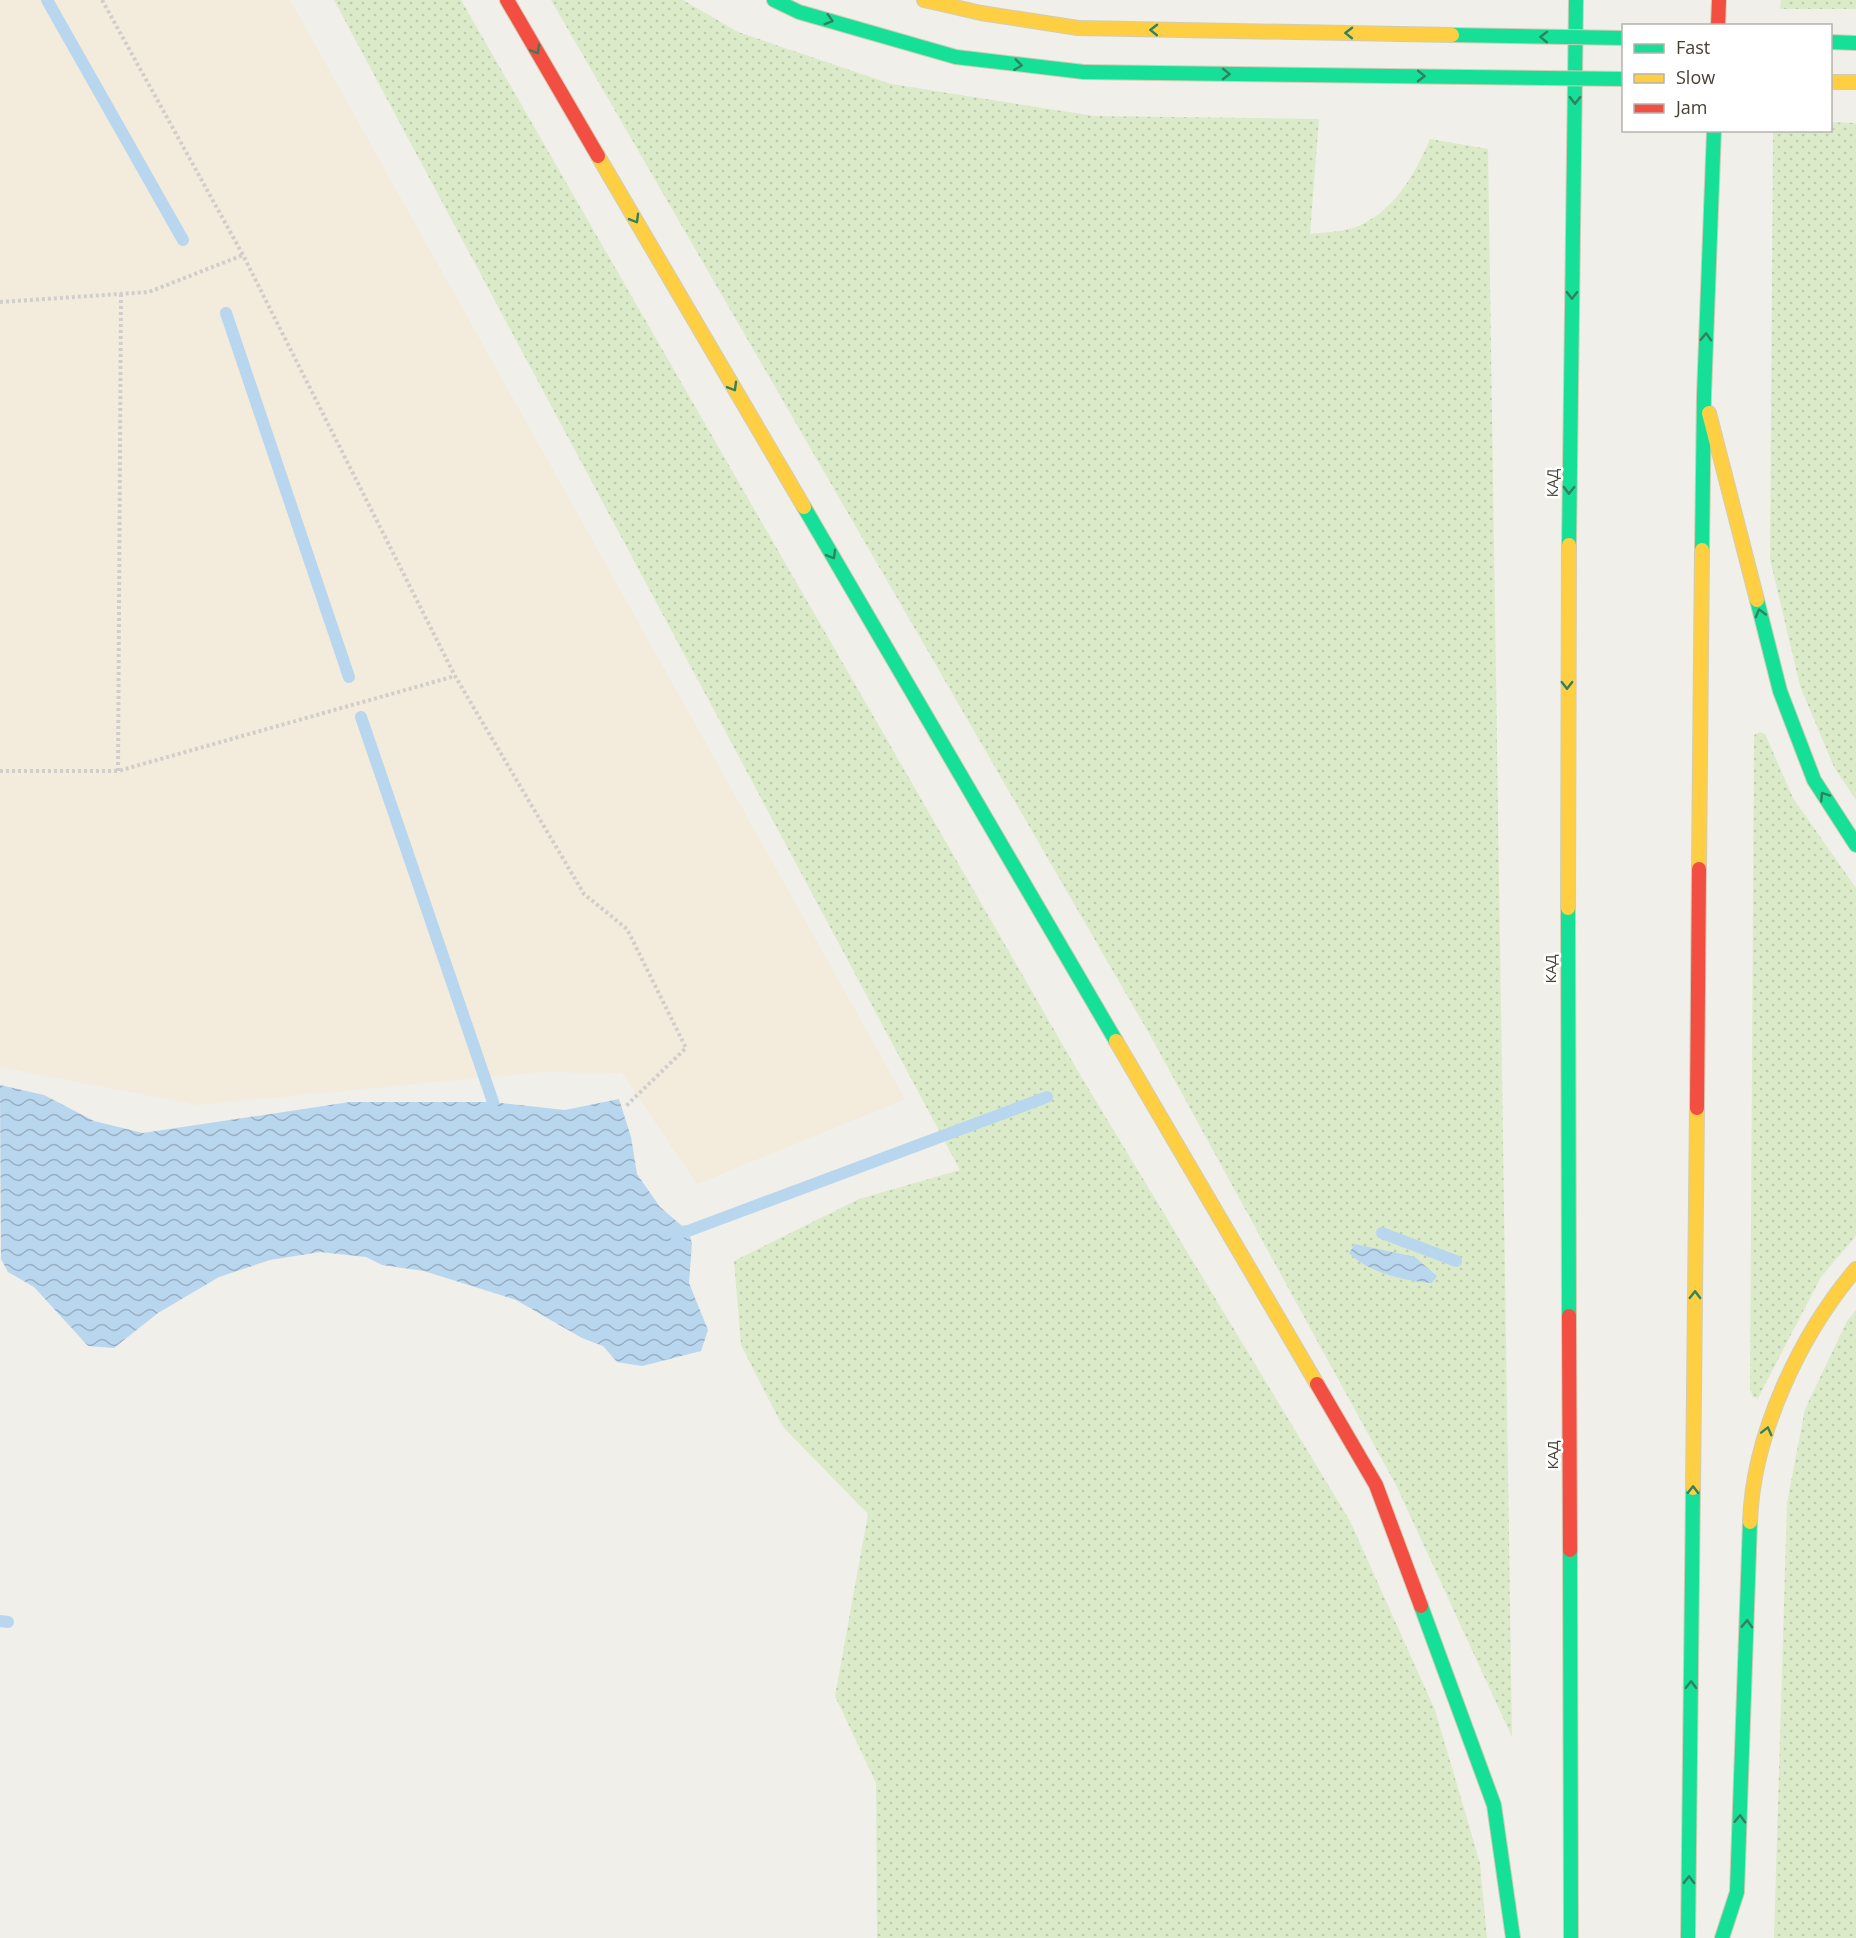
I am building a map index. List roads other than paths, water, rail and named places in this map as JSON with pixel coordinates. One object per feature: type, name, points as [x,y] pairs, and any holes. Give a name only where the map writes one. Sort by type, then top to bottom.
[{"type":"main road","points":[[507,0],[1376,1485],[1494,1805],[1513,1938]]},
{"type":"main road","points":[[774,0],[799,12],[956,57],[1084,72],[1622,79]]},
{"type":"main road","points":[[924,0],[981,13],[1078,28],[1622,38]]},
{"type":"main road","name":"КАД","points":[[1571,1938],[1566,662],[1576,0]]},
{"type":"main road","points":[[1718,24],[1719,0]]},
{"type":"main road","points":[[1832,42],[1856,43]]},
{"type":"main road","points":[[1832,82],[1856,82]]},
{"type":"main road","points":[[1688,1938],[1704,396],[1714,132]]},
{"type":"main road","points":[[1704,396],[1780,691],[1814,780],[1856,845]]},
{"type":"main road","points":[[1722,1938],[1737,1892],[1751,1493],[1770,1418],[1800,1355],[1840,1288],[1856,1269]]},
{"type":"water","points":[[0,1085],[44,1095],[94,1121],[143,1133],[350,1102],[493,1102],[565,1110],[619,1099],[631,1137],[637,1174],[660,1207],[688,1231],[692,1243],[689,1283],[708,1330],[701,1351],[642,1366],[617,1362],[603,1346],[582,1338],[516,1300],[424,1271],[382,1265],[366,1257],[320,1252],[270,1260],[219,1277],[158,1313],[114,1348],[88,1346],[34,1287],[8,1272],[1,1259]]},
{"type":"water","points":[[1355,1244],[1415,1257],[1437,1276],[1432,1283],[1399,1278],[1377,1271],[1349,1253]]},
{"type":"waterway","points":[[47,0],[183,240]]},
{"type":"waterway","points":[[226,313],[349,677]]},
{"type":"waterway","points":[[361,717],[493,1102]]},
{"type":"waterway","points":[[673,1233],[688,1231],[1047,1097]]},
{"type":"waterway","points":[[1382,1233],[1456,1261]]},
{"type":"waterway","points":[[0,1621],[8,1622]]}]
